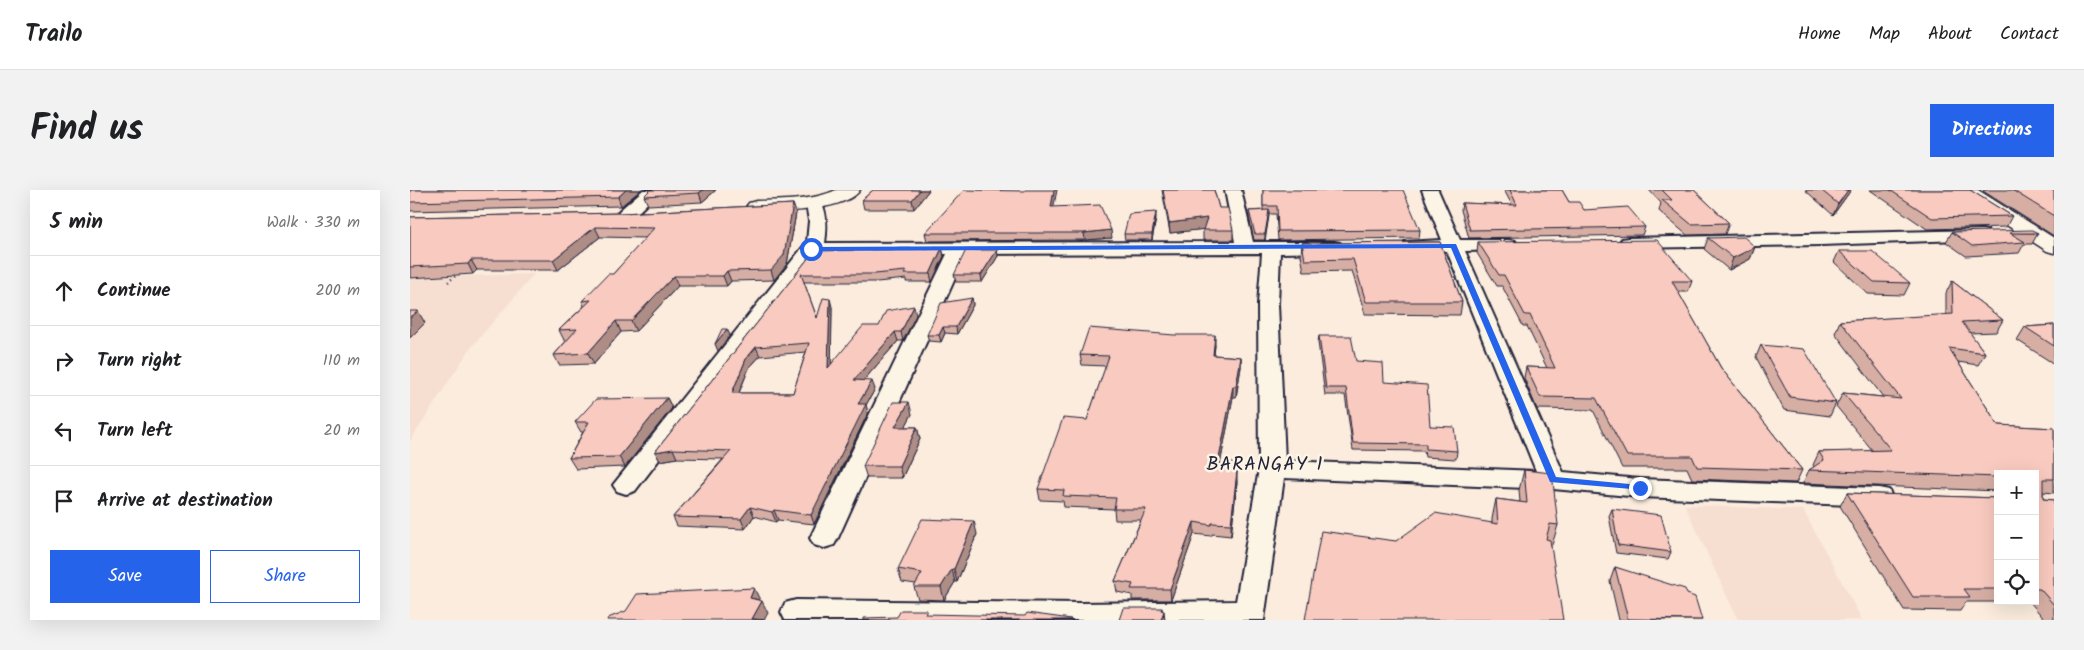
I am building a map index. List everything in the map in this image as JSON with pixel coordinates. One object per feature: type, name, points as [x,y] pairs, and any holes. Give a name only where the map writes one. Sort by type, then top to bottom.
[{"type":"street","points":[[617,214],[653,190]]},
{"type":"street","points":[[735,208],[814,204],[828,201],[851,190]]},
{"type":"street","points":[[1233,190],[1245,248]]},
{"type":"street","points":[[1430,190],[1553,480]]},
{"type":"street","points":[[1965,190],[2054,247]]},
{"type":"street","points":[[626,485],[816,243],[818,221],[814,204]]},
{"type":"street","points":[[617,214],[656,212]]},
{"type":"street","points":[[1612,244],[2032,233]]},
{"type":"street","points":[[1396,246],[1522,245]]},
{"type":"street","points":[[811,249],[1348,247]]},
{"type":"street","points":[[796,612],[1248,616],[1272,469],[1272,366],[1268,304],[1271,248]]},
{"type":"street","points":[[824,538],[959,249]]},
{"type":"street","points":[[1272,469],[1553,480],[1640,488],[1898,498]]},
{"type":"path","points":[[448,282],[462,270]]},
{"type":"shaded area","points":[[534,274],[469,350],[410,441],[410,278]]},
{"type":"shaded area","points":[[1685,505],[1803,510],[1862,620],[1738,620]]},
{"type":"building","points":[[410,190],[626,190],[618,197],[410,202]]},
{"type":"building","points":[[650,190],[703,190],[699,193],[644,196]]},
{"type":"building","points":[[873,190],[920,190],[912,200],[862,200]]},
{"type":"building","points":[[964,190],[1054,190],[1051,207],[1100,205],[1111,230],[1084,233],[925,233]]},
{"type":"building","points":[[1163,190],[1214,190],[1219,208],[1228,208],[1233,230],[1203,230],[1207,218],[1169,223]]},
{"type":"building","points":[[1263,190],[1403,190],[1420,230],[1278,231],[1277,206],[1263,206]]},
{"type":"building","points":[[1510,190],[1562,190],[1569,202],[1579,202],[1584,210],[1628,207],[1645,227],[1470,230],[1462,203],[1517,205]]},
{"type":"building","points":[[1662,190],[1694,190],[1729,223],[1691,224],[1662,200],[1672,200]]},
{"type":"building","points":[[1821,190],[1848,190],[1838,204]]},
{"type":"building","points":[[1890,190],[1970,190],[2012,216],[1932,218]]},
{"type":"building","points":[[2012,190],[2054,190],[2054,216]]},
{"type":"building","points":[[793,204],[784,255],[771,270],[727,271],[723,276],[674,276],[631,321],[616,321],[588,353],[554,355],[577,329],[559,330],[591,300],[582,301],[608,274],[613,274],[654,228],[595,227],[553,260],[471,260],[468,264],[410,267],[410,217],[622,213]]},
{"type":"building","points":[[1269,210],[1265,234],[1255,234],[1249,211]]},
{"type":"building","points":[[1156,212],[1152,234],[1124,234],[1129,214]]},
{"type":"building","points":[[2032,230],[2038,233],[2010,233],[2025,242],[1972,246],[1952,232]]},
{"type":"building","points":[[1744,237],[1755,247],[1733,258],[1708,238]]},
{"type":"building","points":[[1657,240],[1692,281],[1672,281],[1721,368],[1802,470],[1697,467],[1692,456],[1627,456],[1596,398],[1540,397],[1526,367],[1555,368],[1530,315],[1525,315],[1504,275],[1499,275],[1478,242]]},
{"type":"building","points":[[1440,242],[1462,302],[1366,302],[1353,259],[1305,260],[1302,243]]},
{"type":"building","points":[[942,248],[930,274],[904,274],[906,271],[875,274],[801,274],[817,318],[823,298],[830,299],[828,368],[863,326],[879,326],[886,311],[914,306],[901,332],[895,332],[854,380],[872,381],[858,404],[866,404],[811,515],[774,510],[772,512],[750,507],[741,519],[673,517],[731,451],[673,449],[655,452],[814,251]],"holes":[[[809,343],[793,393],[732,393],[746,359],[756,347]]]},
{"type":"building","points":[[966,250],[997,250],[981,275],[954,275]]},
{"type":"building","points":[[1839,251],[1872,251],[1910,283],[1874,282]]},
{"type":"building","points":[[1952,281],[2003,320],[1962,322],[1985,353],[1949,348],[1998,425],[2054,428],[2054,479],[2043,479],[2043,499],[2054,500],[2054,605],[2039,589],[2039,470],[1994,470],[1994,477],[1809,470],[1824,460],[1819,452],[1891,450],[1843,393],[1901,399],[1840,321],[1953,314]]},
{"type":"building","points":[[972,298],[956,327],[943,327],[939,335],[927,335],[941,303]]},
{"type":"building","points":[[410,311],[418,311],[410,318]]},
{"type":"building","points":[[2054,325],[2054,346],[2025,327]]},
{"type":"building","points":[[1089,328],[1174,335],[1215,335],[1213,355],[1241,357],[1236,386],[1233,386],[1218,464],[1233,463],[1233,471],[1237,471],[1231,524],[1212,523],[1211,525],[1194,522],[1170,589],[1131,589],[1133,584],[1115,581],[1146,509],[1114,509],[1116,498],[1063,496],[1064,490],[1038,489],[1063,418],[1087,420],[1109,356],[1080,355]]},
{"type":"building","points":[[722,329],[727,329],[715,344]]},
{"type":"building","points":[[1319,336],[1351,336],[1356,361],[1383,363],[1384,382],[1427,385],[1430,426],[1454,427],[1457,451],[1426,449],[1426,444],[1353,443],[1346,388],[1326,388]]},
{"type":"building","points":[[1761,345],[1804,349],[1836,403],[1790,397]]},
{"type":"building","points":[[667,398],[619,457],[569,458],[589,422],[575,422],[596,399]]},
{"type":"building","points":[[893,402],[909,402],[895,427],[917,427],[899,466],[863,466]]},
{"type":"building","points":[[1524,470],[1552,473],[1558,525],[1550,524],[1546,539],[1550,540],[1563,620],[1305,620],[1321,531],[1396,541],[1435,513],[1498,524],[1496,499],[1527,503]]},
{"type":"building","points":[[1847,493],[1994,498],[1994,589],[1964,589],[1970,597],[1913,597]]},
{"type":"building","points":[[1612,509],[1661,515],[1671,552],[1618,545]]},
{"type":"building","points":[[922,519],[974,521],[954,569],[952,569],[941,587],[914,587],[922,573],[898,569]]},
{"type":"building","points":[[1615,567],[1685,589],[1687,594],[1695,597],[1702,620],[1628,619]]},
{"type":"building","points":[[754,588],[750,598],[762,601],[752,619],[764,620],[607,620],[626,611],[637,594]]},
{"type":"building","points":[[1123,608],[1162,608],[1161,610],[1164,611],[1161,620],[1119,620]]},
{"type":"building","points":[[901,610],[927,610],[925,614],[1025,616],[1027,613],[1071,619],[864,620],[864,618],[897,617]]},
{"type":"district","name":"BARANGAY 1","points":[[1265,465]]},
{"type":"route","points":[[811,249],[1454,246],[1553,480],[1640,488]]}]
